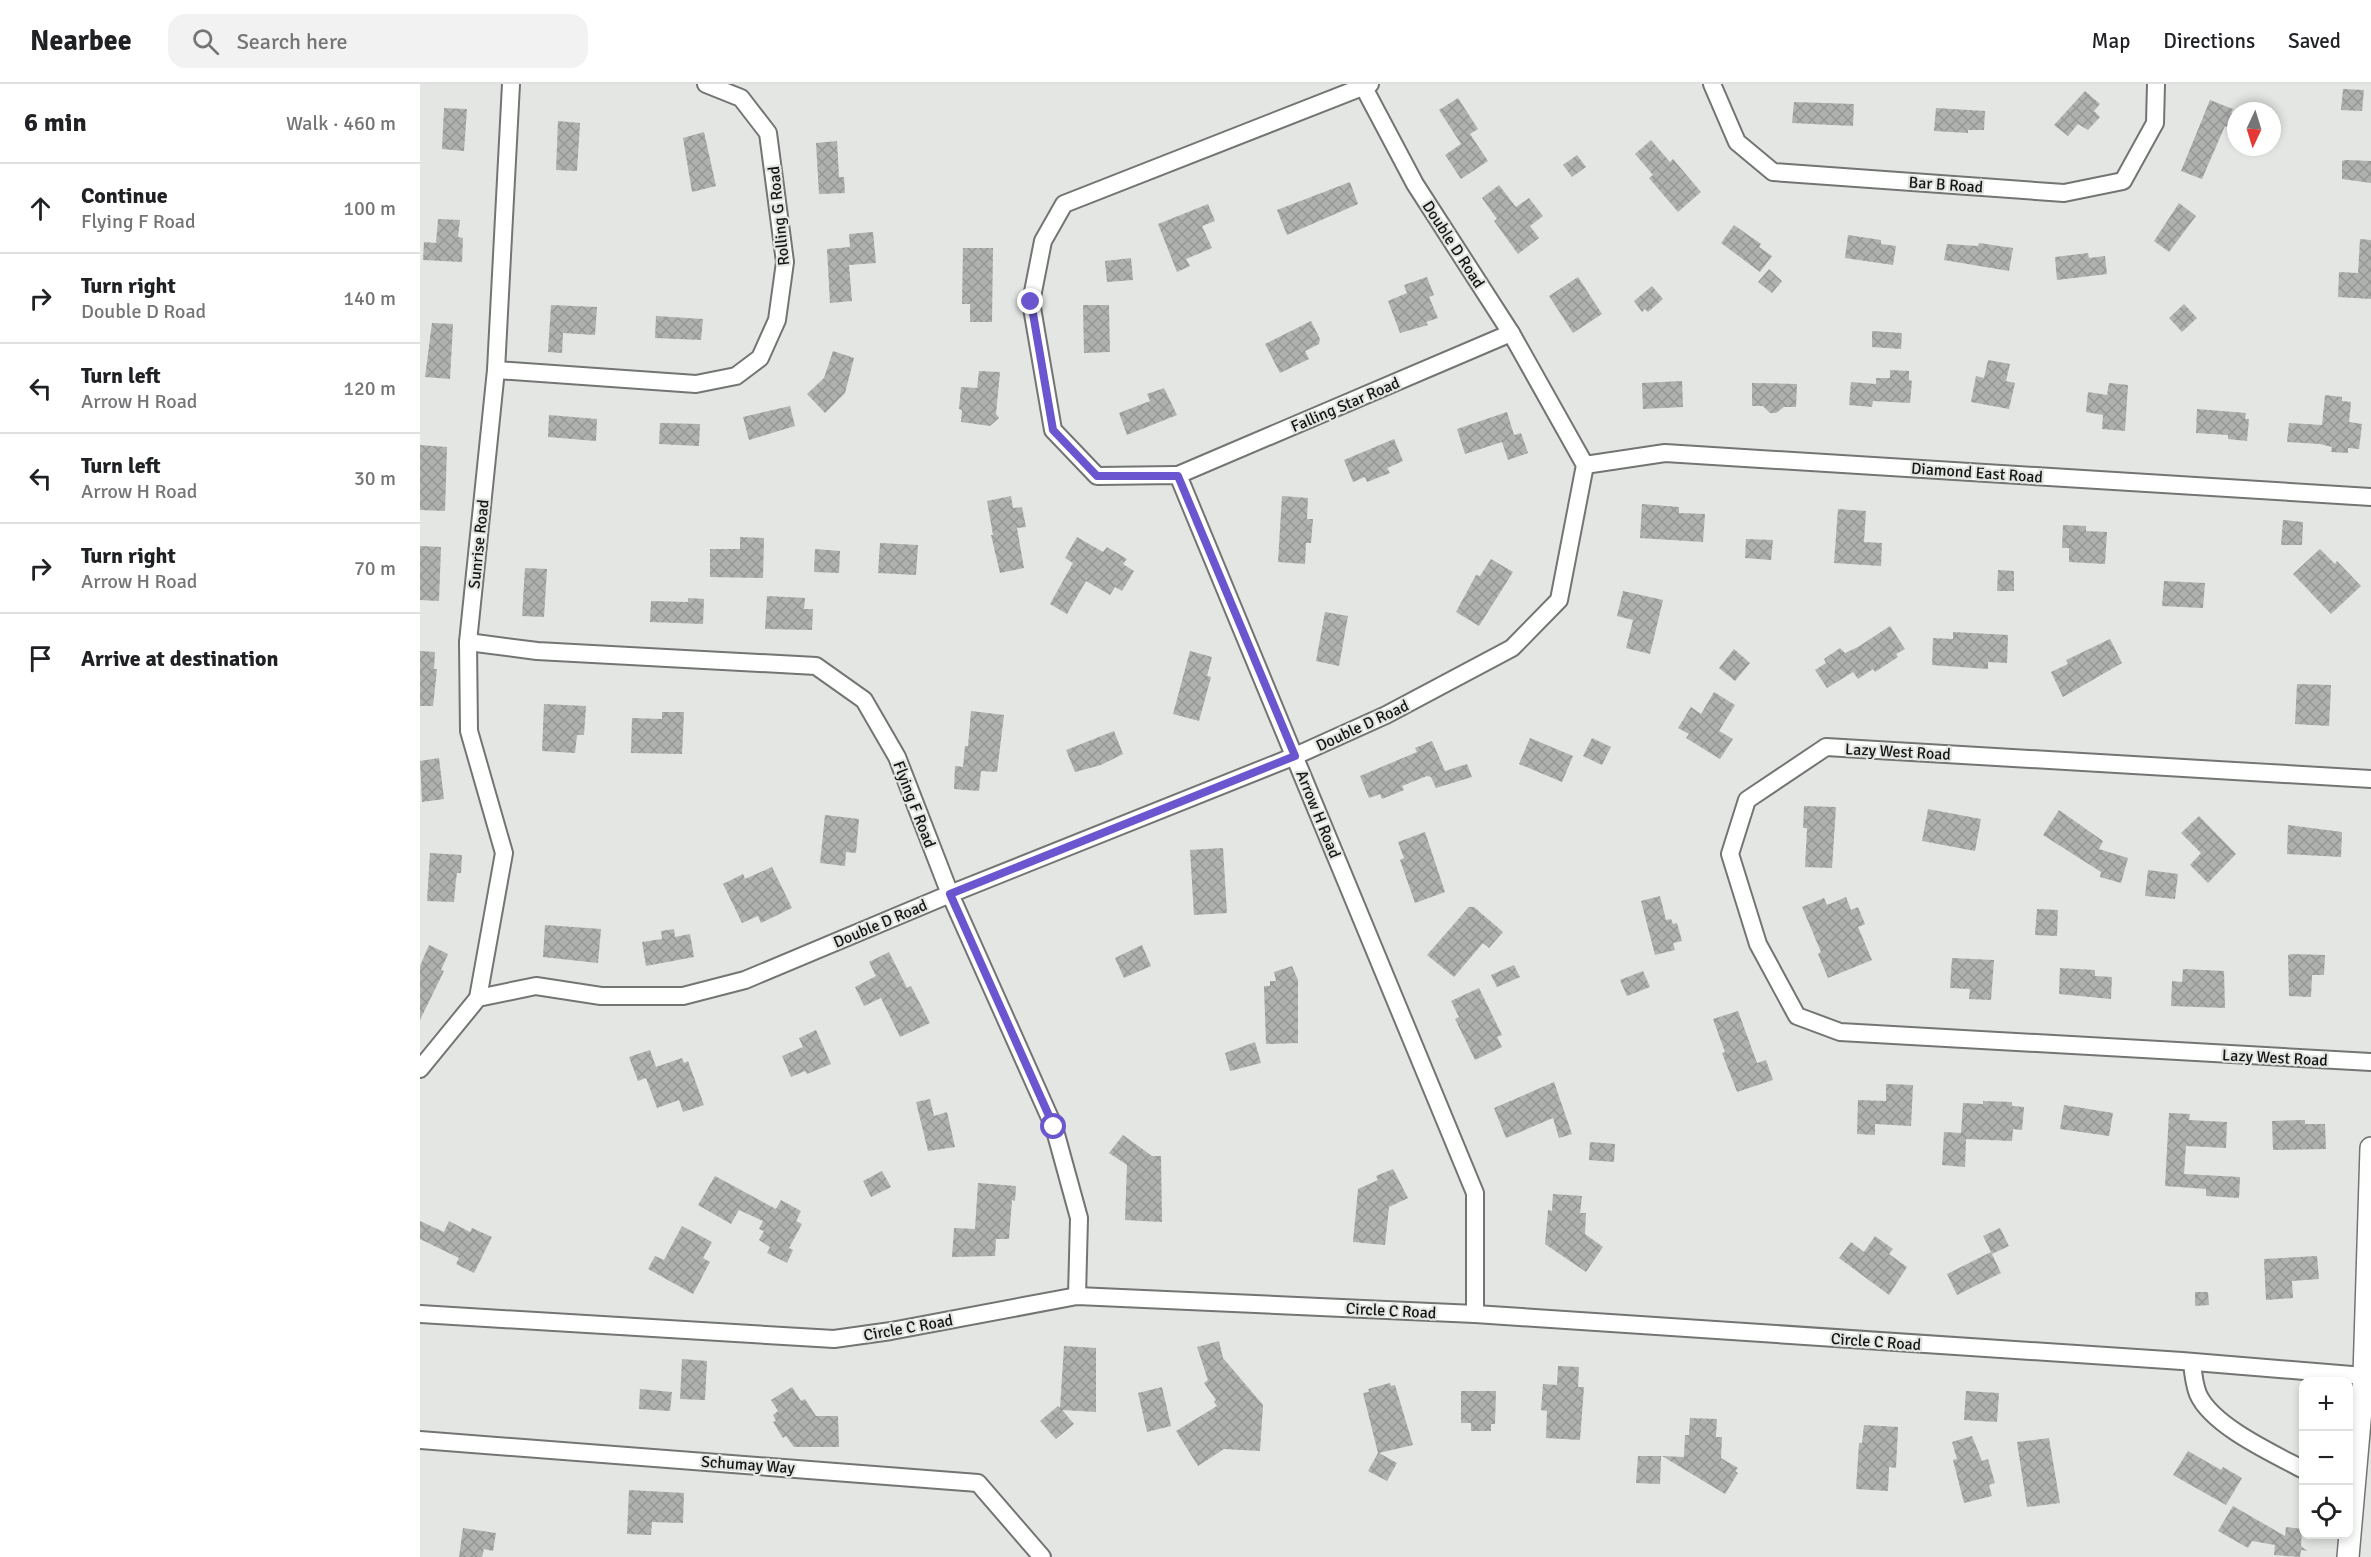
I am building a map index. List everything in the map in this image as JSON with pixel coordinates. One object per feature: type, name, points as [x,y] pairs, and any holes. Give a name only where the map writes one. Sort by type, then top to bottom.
[{"type":"main road","points":[[2351,1485],[2364,1376],[2371,1148]]},
{"type":"main road","points":[[2348,1557],[2349,1539]]},
{"type":"street","name":"Sunrise Road","points":[[478,998],[504,853],[469,731],[468,642],[496,370],[511,84]]},
{"type":"street","name":"Rolling G Road","points":[[496,370],[696,384],[736,375],[760,358],[777,320],[785,262],[768,134],[741,98],[706,84]]},
{"type":"street","name":"Bar B Road","points":[[1712,84],[1737,142],[1773,172],[2064,193],[2123,181],[2155,123],[2156,84]]},
{"type":"street","points":[[1178,476],[1097,476],[1053,430],[1031,302],[1043,241],[1064,204],[1365,85]]},
{"type":"street","name":"Double D Road","points":[[478,998],[536,986],[601,996],[682,996],[745,980],[950,894],[1295,756],[1386,715],[1512,648],[1536,624],[1559,600],[1585,465],[1511,333],[1415,184],[1365,85]]},
{"type":"street","name":"Falling Star Road","points":[[1178,476],[1511,333]]},
{"type":"street","name":"Diamond East Road","points":[[1585,465],[1665,453],[2371,497]]},
{"type":"street","name":"Arrow H Road","points":[[1178,476],[1475,1193],[1475,1314]]},
{"type":"street","name":"Flying F Road","points":[[468,642],[537,651],[816,666],[864,700],[897,757],[950,894],[1054,1127],[1079,1218],[1077,1296]]},
{"type":"street","name":"Lazy West Road","points":[[2371,779],[1826,747],[1747,800],[1730,854],[1758,944],[1797,1016],[1840,1032],[2371,1062]]},
{"type":"street","points":[[420,1069],[478,998]]},
{"type":"street","name":"Circle C Road","points":[[420,1314],[834,1339],[891,1331],[1077,1296],[1475,1314],[2192,1362],[2364,1376]]},
{"type":"street","points":[[2192,1362],[2198,1395],[2211,1412],[2238,1433],[2299,1467]]},
{"type":"street","name":"Schumay Way","points":[[420,1440],[978,1483],[1042,1557]]},
{"type":"building","points":[[2343,89],[2364,90],[2362,111],[2341,110]]},
{"type":"building","points":[[2085,91],[2100,104],[2094,111],[2100,117],[2088,130],[2078,124],[2068,136],[2054,125]]},
{"type":"building","points":[[1458,98],[1478,129],[1470,134],[1488,161],[1461,179],[1445,155],[1461,144],[1439,110]]},
{"type":"building","points":[[2210,100],[2227,107],[2227,127],[2225,126],[2202,179],[2181,171]]},
{"type":"building","points":[[1794,102],[1854,104],[1853,126],[1792,123]]},
{"type":"building","points":[[444,108],[467,109],[464,151],[442,149]]},
{"type":"building","points":[[1936,108],[1985,111],[1984,130],[1968,130],[1968,133],[1934,131]]},
{"type":"building","points":[[558,121],[580,123],[577,171],[556,170]]},
{"type":"building","points":[[704,132],[716,186],[692,192],[683,138]]},
{"type":"building","points":[[1651,140],[1670,162],[1673,159],[1701,192],[1678,212],[1649,178],[1653,175],[1635,154]]},
{"type":"building","points":[[837,141],[839,177],[844,177],[845,193],[819,194],[816,143]]},
{"type":"building","points":[[1577,155],[1586,167],[1572,177],[1563,165]]},
{"type":"building","points":[[2342,161],[2371,161],[2371,183],[2342,179]]},
{"type":"building","points":[[1350,182],[1358,204],[1287,235],[1277,210]]},
{"type":"building","points":[[1499,185],[1516,207],[1529,198],[1543,216],[1530,226],[1539,238],[1518,254],[1494,221],[1497,219],[1482,198]]},
{"type":"building","points":[[2179,203],[2196,216],[2169,252],[2154,241]]},
{"type":"building","points":[[1208,204],[1215,221],[1202,226],[1212,248],[1186,259],[1190,266],[1177,272],[1158,224]]},
{"type":"building","points":[[438,219],[460,220],[458,237],[463,238],[462,262],[423,260],[424,242],[436,243]]},
{"type":"building","points":[[1734,225],[1761,244],[1759,247],[1772,256],[1760,272],[1721,243]]},
{"type":"building","points":[[873,232],[876,263],[849,265],[852,301],[830,303],[827,249],[850,247],[849,234]]},
{"type":"building","points":[[1848,235],[1881,240],[1881,244],[1896,246],[1893,265],[1845,258]]},
{"type":"building","points":[[2360,239],[2371,240],[2371,299],[2338,297],[2339,272],[2358,273]]},
{"type":"building","points":[[1979,243],[2013,248],[2009,271],[1944,260],[1947,244],[1978,246]]},
{"type":"building","points":[[963,248],[993,248],[992,322],[970,322],[970,304],[962,304]]},
{"type":"building","points":[[2088,253],[2089,258],[2105,256],[2107,274],[2057,280],[2055,257]]},
{"type":"building","points":[[1131,258],[1133,280],[1107,282],[1105,261]]},
{"type":"building","points":[[1769,269],[1782,281],[1772,293],[1758,282]]},
{"type":"building","points":[[1427,277],[1434,295],[1429,297],[1438,318],[1426,322],[1428,325],[1400,333],[1388,301],[1407,293],[1404,285]]},
{"type":"building","points":[[1578,277],[1602,314],[1573,333],[1549,296]]},
{"type":"building","points":[[1652,286],[1663,299],[1648,312],[1645,309],[1642,312],[1634,301]]},
{"type":"building","points":[[2184,304],[2197,318],[2182,332],[2169,318]]},
{"type":"building","points":[[551,305],[597,307],[595,335],[563,333],[562,353],[548,352]]},
{"type":"building","points":[[1083,305],[1109,305],[1110,352],[1084,353]]},
{"type":"building","points":[[656,316],[703,319],[701,340],[655,338]]},
{"type":"building","points":[[1311,321],[1320,339],[1319,344],[1305,351],[1309,359],[1280,373],[1265,344]]},
{"type":"building","points":[[432,323],[453,324],[450,379],[425,377]]},
{"type":"building","points":[[1872,331],[1902,333],[1901,349],[1872,347]]},
{"type":"building","points":[[833,351],[854,358],[845,393],[825,413],[807,394],[824,378]]},
{"type":"building","points":[[1988,360],[2010,364],[2006,381],[2015,383],[2009,409],[1971,402],[1976,376],[1984,378]]},
{"type":"building","points":[[1890,370],[1909,371],[1909,380],[1912,381],[1910,403],[1873,401],[1872,407],[1849,405],[1851,382],[1876,384],[1876,378],[1890,378]]},
{"type":"building","points":[[979,371],[1000,372],[996,414],[999,418],[990,426],[961,422],[962,410],[959,409],[961,387],[977,388]]},
{"type":"building","points":[[1682,381],[1683,407],[1643,409],[1642,383]]},
{"type":"building","points":[[1752,383],[1797,384],[1796,407],[1784,407],[1776,413],[1770,413],[1763,406],[1752,406]]},
{"type":"building","points":[[2109,383],[2128,385],[2125,431],[2102,429],[2103,415],[2086,412],[2088,392],[2107,395]]},
{"type":"building","points":[[1164,388],[1177,415],[1127,435],[1119,413],[1150,401],[1147,394]]},
{"type":"building","points":[[2325,395],[2342,397],[2342,401],[2351,402],[2349,422],[2362,424],[2359,449],[2348,448],[2348,453],[2331,452],[2332,447],[2320,444],[2287,442],[2289,423],[2322,425]]},
{"type":"building","points":[[790,406],[795,426],[749,440],[743,417]]},
{"type":"building","points":[[2197,409],[2246,413],[2245,419],[2249,419],[2247,441],[2228,439],[2228,435],[2196,433]]},
{"type":"building","points":[[1507,412],[1514,435],[1521,433],[1528,453],[1508,460],[1502,442],[1465,454],[1457,429]]},
{"type":"building","points":[[549,415],[597,419],[596,441],[548,437]]},
{"type":"building","points":[[660,423],[700,424],[699,446],[659,444]]},
{"type":"building","points":[[1394,439],[1403,461],[1387,468],[1390,473],[1367,482],[1365,477],[1353,482],[1344,460]]},
{"type":"building","points":[[420,445],[447,447],[445,511],[420,510]]},
{"type":"building","points":[[1011,496],[1013,508],[1022,507],[1026,527],[1017,528],[1024,568],[1000,573],[991,535],[993,535],[987,501]]},
{"type":"building","points":[[1282,496],[1308,498],[1307,519],[1313,519],[1311,543],[1306,543],[1305,564],[1278,562]]},
{"type":"building","points":[[1642,504],[1679,507],[1679,513],[1705,514],[1703,542],[1640,538]]},
{"type":"building","points":[[1838,509],[1866,511],[1864,542],[1882,543],[1881,566],[1834,563]]},
{"type":"building","points":[[2283,520],[2303,522],[2302,545],[2281,545]]},
{"type":"building","points":[[2063,525],[2086,526],[2086,531],[2107,532],[2105,564],[2069,562],[2069,548],[2062,548]]},
{"type":"building","points":[[740,537],[764,538],[763,578],[710,577],[710,549],[740,549]]},
{"type":"building","points":[[1077,537],[1103,552],[1107,547],[1127,559],[1123,564],[1134,571],[1122,591],[1115,587],[1110,595],[1086,581],[1067,614],[1050,604],[1073,563],[1065,558]]},
{"type":"building","points":[[1746,539],[1773,540],[1771,560],[1745,558]]},
{"type":"building","points":[[880,543],[918,545],[916,575],[878,573]]},
{"type":"building","points":[[420,546],[441,547],[439,601],[420,600]]},
{"type":"building","points":[[815,549],[840,551],[839,573],[814,572]]},
{"type":"building","points":[[2320,549],[2335,564],[2337,561],[2361,586],[2331,614],[2293,574]]},
{"type":"building","points":[[1491,559],[1513,572],[1479,626],[1456,612],[1476,575],[1480,576]]},
{"type":"building","points":[[525,568],[547,569],[544,617],[522,616]]},
{"type":"building","points":[[1998,570],[2014,571],[2014,591],[1997,591]]},
{"type":"building","points":[[2164,581],[2205,583],[2203,608],[2162,606]]},
{"type":"building","points":[[1623,591],[1663,600],[1650,654],[1626,648],[1633,620],[1617,616]]},
{"type":"building","points":[[767,596],[805,598],[804,609],[813,609],[812,630],[765,629]]},
{"type":"building","points":[[688,598],[704,599],[703,624],[650,622],[651,601],[688,602]]},
{"type":"building","points":[[1325,612],[1348,616],[1339,666],[1316,661]]},
{"type":"building","points":[[1890,626],[1905,649],[1896,654],[1898,657],[1875,672],[1873,669],[1858,679],[1853,672],[1827,688],[1815,670],[1826,663],[1824,659],[1840,648],[1845,653],[1858,647]]},
{"type":"building","points":[[1953,632],[2008,635],[2007,663],[1988,662],[1988,669],[1932,665],[1933,638],[1953,639]]},
{"type":"building","points":[[2110,639],[2122,663],[2063,697],[2051,672],[2068,664],[2066,660]]},
{"type":"building","points":[[1734,649],[1750,663],[1735,681],[1719,668]]},
{"type":"building","points":[[420,651],[435,652],[434,669],[437,669],[433,706],[420,706]]},
{"type":"building","points":[[1190,651],[1212,657],[1207,676],[1211,677],[1199,721],[1173,714]]},
{"type":"building","points":[[2297,684],[2331,685],[2329,726],[2295,724]]},
{"type":"building","points":[[1714,692],[1735,705],[1719,731],[1733,739],[1720,759],[1686,738],[1689,734],[1678,728],[1691,707],[1701,714]]},
{"type":"building","points":[[544,704],[586,706],[584,735],[577,735],[575,753],[542,751]]},
{"type":"building","points":[[971,711],[1004,715],[997,772],[981,771],[979,791],[954,789],[955,766],[963,767],[965,746],[968,746]]},
{"type":"building","points":[[662,712],[684,712],[682,754],[631,753],[632,718],[662,719]]},
{"type":"building","points":[[1114,731],[1123,754],[1101,765],[1075,772],[1066,750]]},
{"type":"building","points":[[1530,738],[1573,756],[1562,782],[1519,764]]},
{"type":"building","points":[[1592,738],[1611,747],[1602,765],[1583,756]]},
{"type":"building","points":[[1432,741],[1445,771],[1467,764],[1472,777],[1436,788],[1431,777],[1427,776],[1402,786],[1404,790],[1382,799],[1380,794],[1369,798],[1360,776],[1417,752],[1415,748]]},
{"type":"building","points":[[439,758],[444,799],[422,802],[420,761]]},
{"type":"building","points":[[1804,806],[1836,807],[1832,868],[1805,867],[1807,828],[1803,828]]},
{"type":"building","points":[[1928,809],[1981,819],[1975,851],[1922,841]]},
{"type":"building","points":[[2059,810],[2103,841],[2099,849],[2128,858],[2121,883],[2100,877],[2101,872],[2043,835]]},
{"type":"building","points":[[825,815],[859,819],[856,853],[846,852],[845,866],[820,863]]},
{"type":"building","points":[[2199,816],[2236,854],[2208,883],[2190,865],[2201,853],[2181,833]]},
{"type":"building","points":[[2288,825],[2342,832],[2341,857],[2287,854]]},
{"type":"building","points":[[1425,832],[1445,892],[1415,903],[1400,860],[1404,858],[1398,842]]},
{"type":"building","points":[[1223,848],[1227,913],[1194,915],[1190,850]]},
{"type":"building","points":[[430,853],[462,855],[461,873],[457,873],[454,902],[427,901]]},
{"type":"building","points":[[772,867],[792,908],[761,923],[758,916],[742,923],[723,884],[743,874],[745,879]]},
{"type":"building","points":[[2148,870],[2178,874],[2175,899],[2145,896]]},
{"type":"building","points":[[1660,896],[1666,920],[1671,919],[1673,924],[1677,923],[1682,941],[1673,943],[1675,950],[1655,955],[1641,901]]},
{"type":"building","points":[[1846,897],[1851,910],[1858,907],[1865,924],[1858,927],[1872,960],[1828,978],[1818,954],[1821,952],[1802,907],[1824,898],[1827,905]]},
{"type":"building","points":[[1469,907],[1474,907],[1503,932],[1489,948],[1483,943],[1454,977],[1427,955]]},
{"type":"building","points":[[2037,909],[2058,910],[2057,936],[2035,935]]},
{"type":"building","points":[[545,925],[601,929],[598,963],[543,957]]},
{"type":"building","points":[[674,929],[675,937],[690,934],[694,957],[646,966],[642,942],[662,939],[661,931]]},
{"type":"building","points":[[429,945],[448,954],[441,970],[444,971],[420,1020],[420,966]]},
{"type":"building","points":[[1142,945],[1151,966],[1124,978],[1115,958]]},
{"type":"building","points":[[889,952],[907,988],[911,986],[930,1023],[900,1037],[881,998],[864,1006],[855,987],[876,976],[869,962]]},
{"type":"building","points":[[2288,955],[2325,955],[2324,975],[2312,975],[2311,997],[2289,996]]},
{"type":"building","points":[[1952,958],[1994,960],[1991,1000],[1969,999],[1970,989],[1950,988]]},
{"type":"building","points":[[1514,965],[1520,977],[1497,987],[1491,975]]},
{"type":"building","points":[[1292,966],[1298,980],[1298,1043],[1266,1044],[1264,986],[1270,986],[1270,981],[1276,981],[1274,972]]},
{"type":"building","points":[[2060,968],[2095,970],[2095,976],[2112,977],[2111,999],[2059,994]]},
{"type":"building","points":[[2183,969],[2224,971],[2225,1008],[2171,1006],[2172,981],[2182,982]]},
{"type":"building","points":[[1643,971],[1650,987],[1627,996],[1620,980]]},
{"type":"building","points":[[1479,988],[1502,1035],[1497,1037],[1502,1047],[1475,1060],[1455,1019],[1459,1017],[1451,1001]]},
{"type":"building","points":[[1738,1011],[1757,1063],[1766,1060],[1773,1080],[1737,1092],[1722,1053],[1725,1052],[1713,1019]]},
{"type":"building","points":[[816,1030],[831,1064],[807,1074],[805,1071],[791,1077],[782,1056],[803,1047],[799,1038]]},
{"type":"building","points":[[1255,1042],[1261,1063],[1230,1071],[1225,1053]]},
{"type":"building","points":[[650,1050],[656,1067],[682,1058],[684,1063],[688,1061],[704,1105],[683,1112],[679,1100],[657,1108],[646,1078],[638,1081],[629,1057]]},
{"type":"building","points":[[1554,1082],[1572,1134],[1559,1138],[1553,1118],[1506,1138],[1494,1108]]},
{"type":"building","points":[[1886,1084],[1913,1085],[1911,1126],[1875,1124],[1875,1135],[1857,1134],[1858,1100],[1886,1101]]},
{"type":"building","points":[[930,1099],[934,1116],[947,1112],[955,1147],[928,1151],[916,1102]]},
{"type":"building","points":[[1983,1101],[2012,1102],[2012,1106],[2024,1107],[2022,1130],[2013,1129],[2012,1141],[1966,1139],[1965,1167],[1942,1165],[1944,1132],[1961,1133],[1963,1103],[1983,1104]]},
{"type":"building","points":[[2064,1105],[2113,1113],[2109,1136],[2060,1129]]},
{"type":"building","points":[[2169,1113],[2190,1114],[2189,1120],[2227,1122],[2226,1148],[2186,1146],[2184,1174],[2240,1177],[2239,1198],[2206,1196],[2206,1189],[2165,1186]]},
{"type":"building","points":[[2305,1120],[2305,1124],[2325,1124],[2326,1149],[2273,1150],[2272,1121]]},
{"type":"building","points":[[1123,1135],[1152,1156],[1161,1156],[1162,1222],[1125,1220],[1127,1165],[1109,1153]]},
{"type":"building","points":[[1590,1142],[1615,1144],[1614,1162],[1589,1160]]},
{"type":"building","points":[[1393,1169],[1408,1198],[1389,1207],[1385,1245],[1353,1242],[1358,1189],[1378,1180],[1376,1176]]},
{"type":"building","points":[[882,1171],[891,1187],[871,1197],[863,1181]]},
{"type":"building","points":[[715,1176],[776,1209],[781,1200],[801,1211],[796,1221],[802,1224],[789,1248],[793,1250],[787,1263],[767,1253],[770,1247],[759,1240],[764,1231],[759,1229],[763,1221],[739,1210],[731,1224],[698,1205]]},
{"type":"building","points":[[978,1183],[1016,1186],[1015,1201],[1012,1200],[1009,1239],[996,1239],[995,1256],[952,1257],[954,1228],[975,1229]]},
{"type":"building","points":[[1553,1194],[1582,1196],[1580,1213],[1586,1213],[1585,1234],[1603,1247],[1586,1272],[1545,1244],[1548,1210],[1552,1211]]},
{"type":"building","points":[[420,1221],[444,1232],[449,1221],[470,1232],[472,1228],[492,1237],[474,1273],[456,1264],[459,1258],[420,1239]]},
{"type":"building","points":[[682,1226],[712,1242],[703,1258],[710,1262],[693,1294],[648,1269],[655,1256],[664,1260]]},
{"type":"building","points":[[2000,1228],[2009,1246],[1992,1254],[1983,1236]]},
{"type":"building","points":[[1875,1236],[1893,1249],[1889,1254],[1907,1267],[1889,1295],[1839,1258],[1851,1242],[1864,1252]]},
{"type":"building","points":[[1991,1252],[2001,1273],[1957,1295],[1947,1274]]},
{"type":"building","points":[[2317,1256],[2319,1279],[2292,1281],[2293,1298],[2266,1300],[2264,1259]]},
{"type":"building","points":[[2195,1292],[2208,1292],[2209,1305],[2195,1306]]},
{"type":"building","points":[[1219,1341],[1223,1358],[1263,1405],[1260,1451],[1224,1449],[1198,1466],[1176,1431],[1217,1406],[1214,1402],[1216,1400],[1204,1383],[1208,1380],[1197,1347]]},
{"type":"building","points":[[1064,1346],[1096,1348],[1096,1412],[1062,1410],[1074,1424],[1056,1439],[1040,1421],[1058,1406],[1060,1408]]},
{"type":"building","points":[[682,1359],[707,1361],[705,1400],[680,1399]]},
{"type":"building","points":[[1558,1366],[1579,1367],[1578,1387],[1584,1387],[1580,1440],[1546,1438],[1547,1411],[1541,1410],[1543,1384],[1557,1385]]},
{"type":"building","points":[[1390,1383],[1391,1386],[1395,1385],[1413,1445],[1379,1453],[1397,1463],[1387,1481],[1368,1471],[1378,1453],[1363,1393],[1369,1392],[1368,1389]]},
{"type":"building","points":[[792,1387],[801,1401],[805,1399],[816,1416],[838,1416],[839,1447],[794,1447],[786,1436],[783,1438],[773,1422],[776,1421],[773,1415],[778,1411],[771,1400]]},
{"type":"building","points":[[1162,1387],[1171,1426],[1147,1432],[1138,1393]]},
{"type":"building","points":[[640,1389],[672,1392],[670,1411],[639,1409]]},
{"type":"building","points":[[1461,1391],[1496,1391],[1495,1424],[1491,1424],[1491,1431],[1471,1431],[1471,1423],[1461,1423]]},
{"type":"building","points":[[1966,1391],[1999,1393],[1997,1422],[1964,1420]]},
{"type":"building","points":[[1690,1418],[1717,1419],[1716,1437],[1722,1437],[1721,1458],[1738,1468],[1735,1471],[1738,1473],[1725,1494],[1662,1456],[1684,1457],[1685,1435],[1689,1435]]},
{"type":"building","points":[[1864,1425],[1898,1427],[1896,1468],[1889,1467],[1888,1491],[1856,1489],[1859,1443],[1862,1443]]},
{"type":"building","points":[[1972,1436],[1982,1461],[1988,1459],[1995,1483],[1989,1485],[1992,1496],[1964,1503],[1953,1460],[1957,1459],[1952,1442]]},
{"type":"building","points":[[2049,1438],[2060,1503],[2027,1507],[2017,1442]]},
{"type":"building","points":[[2188,1451],[2221,1470],[2223,1467],[2242,1478],[2226,1505],[2173,1475]]},
{"type":"building","points":[[1638,1456],[1661,1456],[1660,1484],[1636,1483]]},
{"type":"building","points":[[629,1490],[684,1493],[683,1523],[652,1522],[651,1535],[627,1534]]},
{"type":"building","points":[[2233,1506],[2285,1536],[2286,1527],[2299,1529],[2301,1546],[2307,1551],[2301,1550],[2300,1557],[2274,1555],[2275,1545],[2252,1541],[2248,1548],[2218,1531]]},
{"type":"building","points":[[463,1528],[496,1533],[493,1551],[484,1549],[482,1557],[459,1557]]},
{"type":"route","points":[[1031,302],[1053,430],[1097,476],[1178,476],[1295,756],[950,894],[1054,1127]]}]
